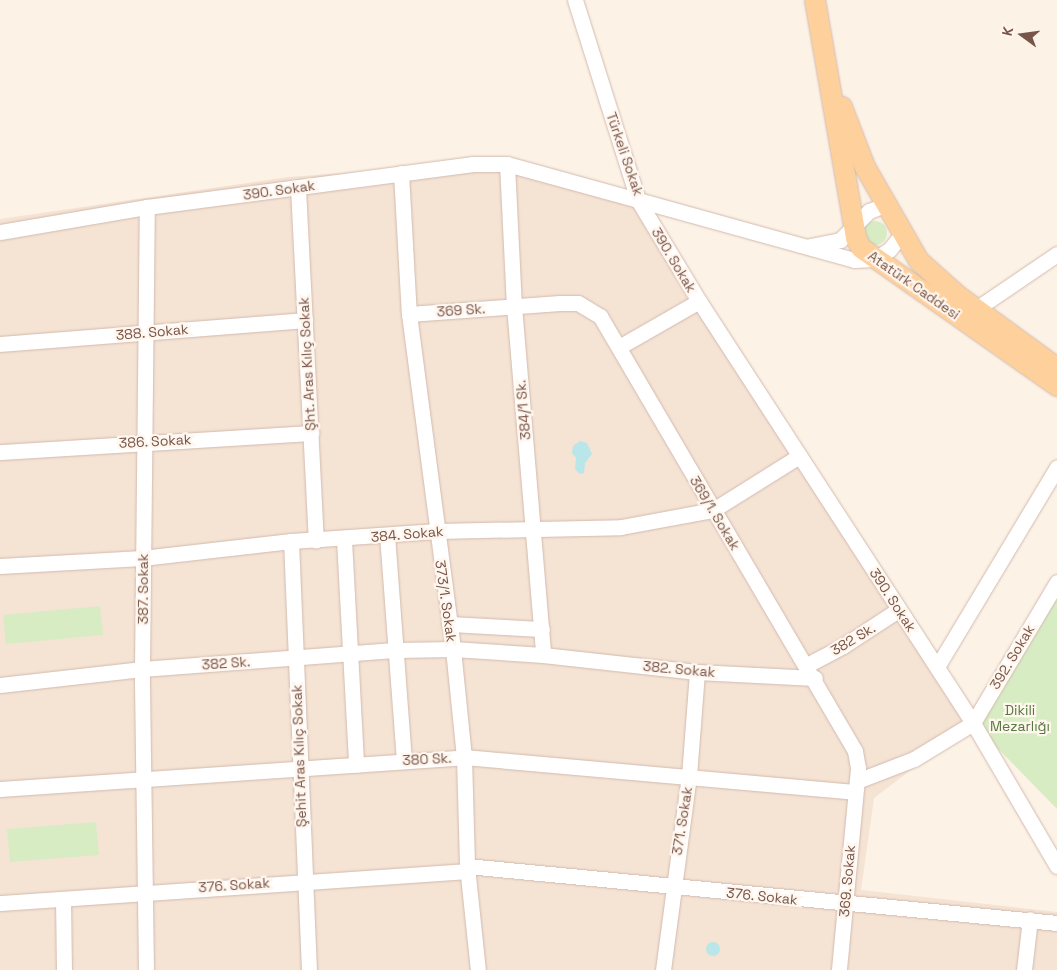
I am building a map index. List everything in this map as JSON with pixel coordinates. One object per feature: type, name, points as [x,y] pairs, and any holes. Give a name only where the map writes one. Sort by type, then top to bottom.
[{"type":"main road","name":"Atatürk Caddesi","points":[[815,0],[853,225],[861,248],[1057,386]]},
{"type":"main road","name":"Atatürk Caddesi","points":[[819,23],[837,94],[865,167],[919,261],[976,309],[1057,368]]},
{"type":"street","name":"Türkeli Sokak","points":[[575,0],[638,200],[854,260],[875,259]]},
{"type":"street","name":"390. Sokak","points":[[0,232],[147,207],[473,164],[508,164],[638,200],[699,301],[898,610],[938,667],[973,722],[1057,866]]},
{"type":"street","name":"384/1 Sk.","points":[[508,164],[514,306],[544,655]]},
{"type":"street","name":"373/1. Sokak","points":[[401,173],[409,314],[453,649],[464,757],[468,868],[478,970]]},
{"type":"street","name":"Şht. Aras Kılıç Sokak","points":[[298,188],[316,540]]},
{"type":"street","name":"Türkeli Sokak","points":[[806,247],[840,240],[869,211],[887,204]]},
{"type":"street","name":"387. Sokak","points":[[146,970],[142,558],[147,207]]},
{"type":"street","points":[[875,259],[888,250],[904,232]]},
{"type":"street","points":[[976,309],[1057,254]]},
{"type":"street","points":[[619,347],[699,301]]},
{"type":"street","name":"369/1. Sokak","points":[[514,306],[578,303],[600,316],[713,510],[811,671],[855,751],[856,786]]},
{"type":"street","name":"369 Sk.","points":[[409,314],[514,306]]},
{"type":"street","name":"388. Sokak","points":[[0,344],[305,320]]},
{"type":"street","name":"386. Sokak","points":[[0,452],[311,433]]},
{"type":"street","name":"384. Sokak","points":[[0,566],[142,558],[292,541],[344,540],[437,531],[621,527],[713,510],[799,456]]},
{"type":"street","points":[[938,667],[1057,467]]},
{"type":"street","points":[[387,535],[404,760]]},
{"type":"street","points":[[344,540],[356,765]]},
{"type":"street","name":"Şehit Aras Kılıç Sokak","points":[[292,541],[303,881],[309,970]]},
{"type":"street","name":"392. Sokak","points":[[856,786],[914,758],[973,722],[1057,582]]},
{"type":"street","name":"382 Sk.","points":[[811,671],[843,646],[898,610]]},
{"type":"street","points":[[449,624],[542,629]]},
{"type":"street","name":"382 Sk.","points":[[0,685],[142,669],[397,650],[453,649]]},
{"type":"street","name":"382. Sokak","points":[[453,649],[544,655],[697,672],[811,671]]},
{"type":"street","name":"371. Sokak","points":[[663,970],[672,885],[689,776],[697,672]]},
{"type":"street","name":"380 Sk.","points":[[0,789],[464,757],[689,776],[856,786]]},
{"type":"street","name":"369. Sokak","points":[[839,970],[856,786]]},
{"type":"street","name":"376. Sokak","points":[[0,903],[468,868],[672,885],[846,905],[1030,919],[1057,923]]},
{"type":"street","points":[[63,899],[64,970]]},
{"type":"street","points":[[1024,970],[1030,919]]},
{"type":"shaded area","points":[[473,164],[640,194],[973,723],[874,798],[861,890],[1057,912],[1057,970],[0,970],[0,219],[288,177]]},
{"type":"green space","points":[[875,221],[884,224],[887,233],[884,242],[875,245],[866,242],[863,233],[866,224]]},
{"type":"green space","name":"Dikili Mezarlığı","points":[[1057,582],[1057,809],[973,723]]},
{"type":"green space","points":[[100,606],[103,635],[6,644],[3,615]]},
{"type":"green space","points":[[96,822],[99,855],[10,862],[7,829]]},
{"type":"water","points":[[580,441],[587,443],[592,454],[585,463],[584,473],[580,474],[575,469],[576,458],[572,453],[573,446]]},
{"type":"water","points":[[713,942],[718,944],[720,949],[718,954],[713,956],[708,954],[706,949],[708,944]]}]
